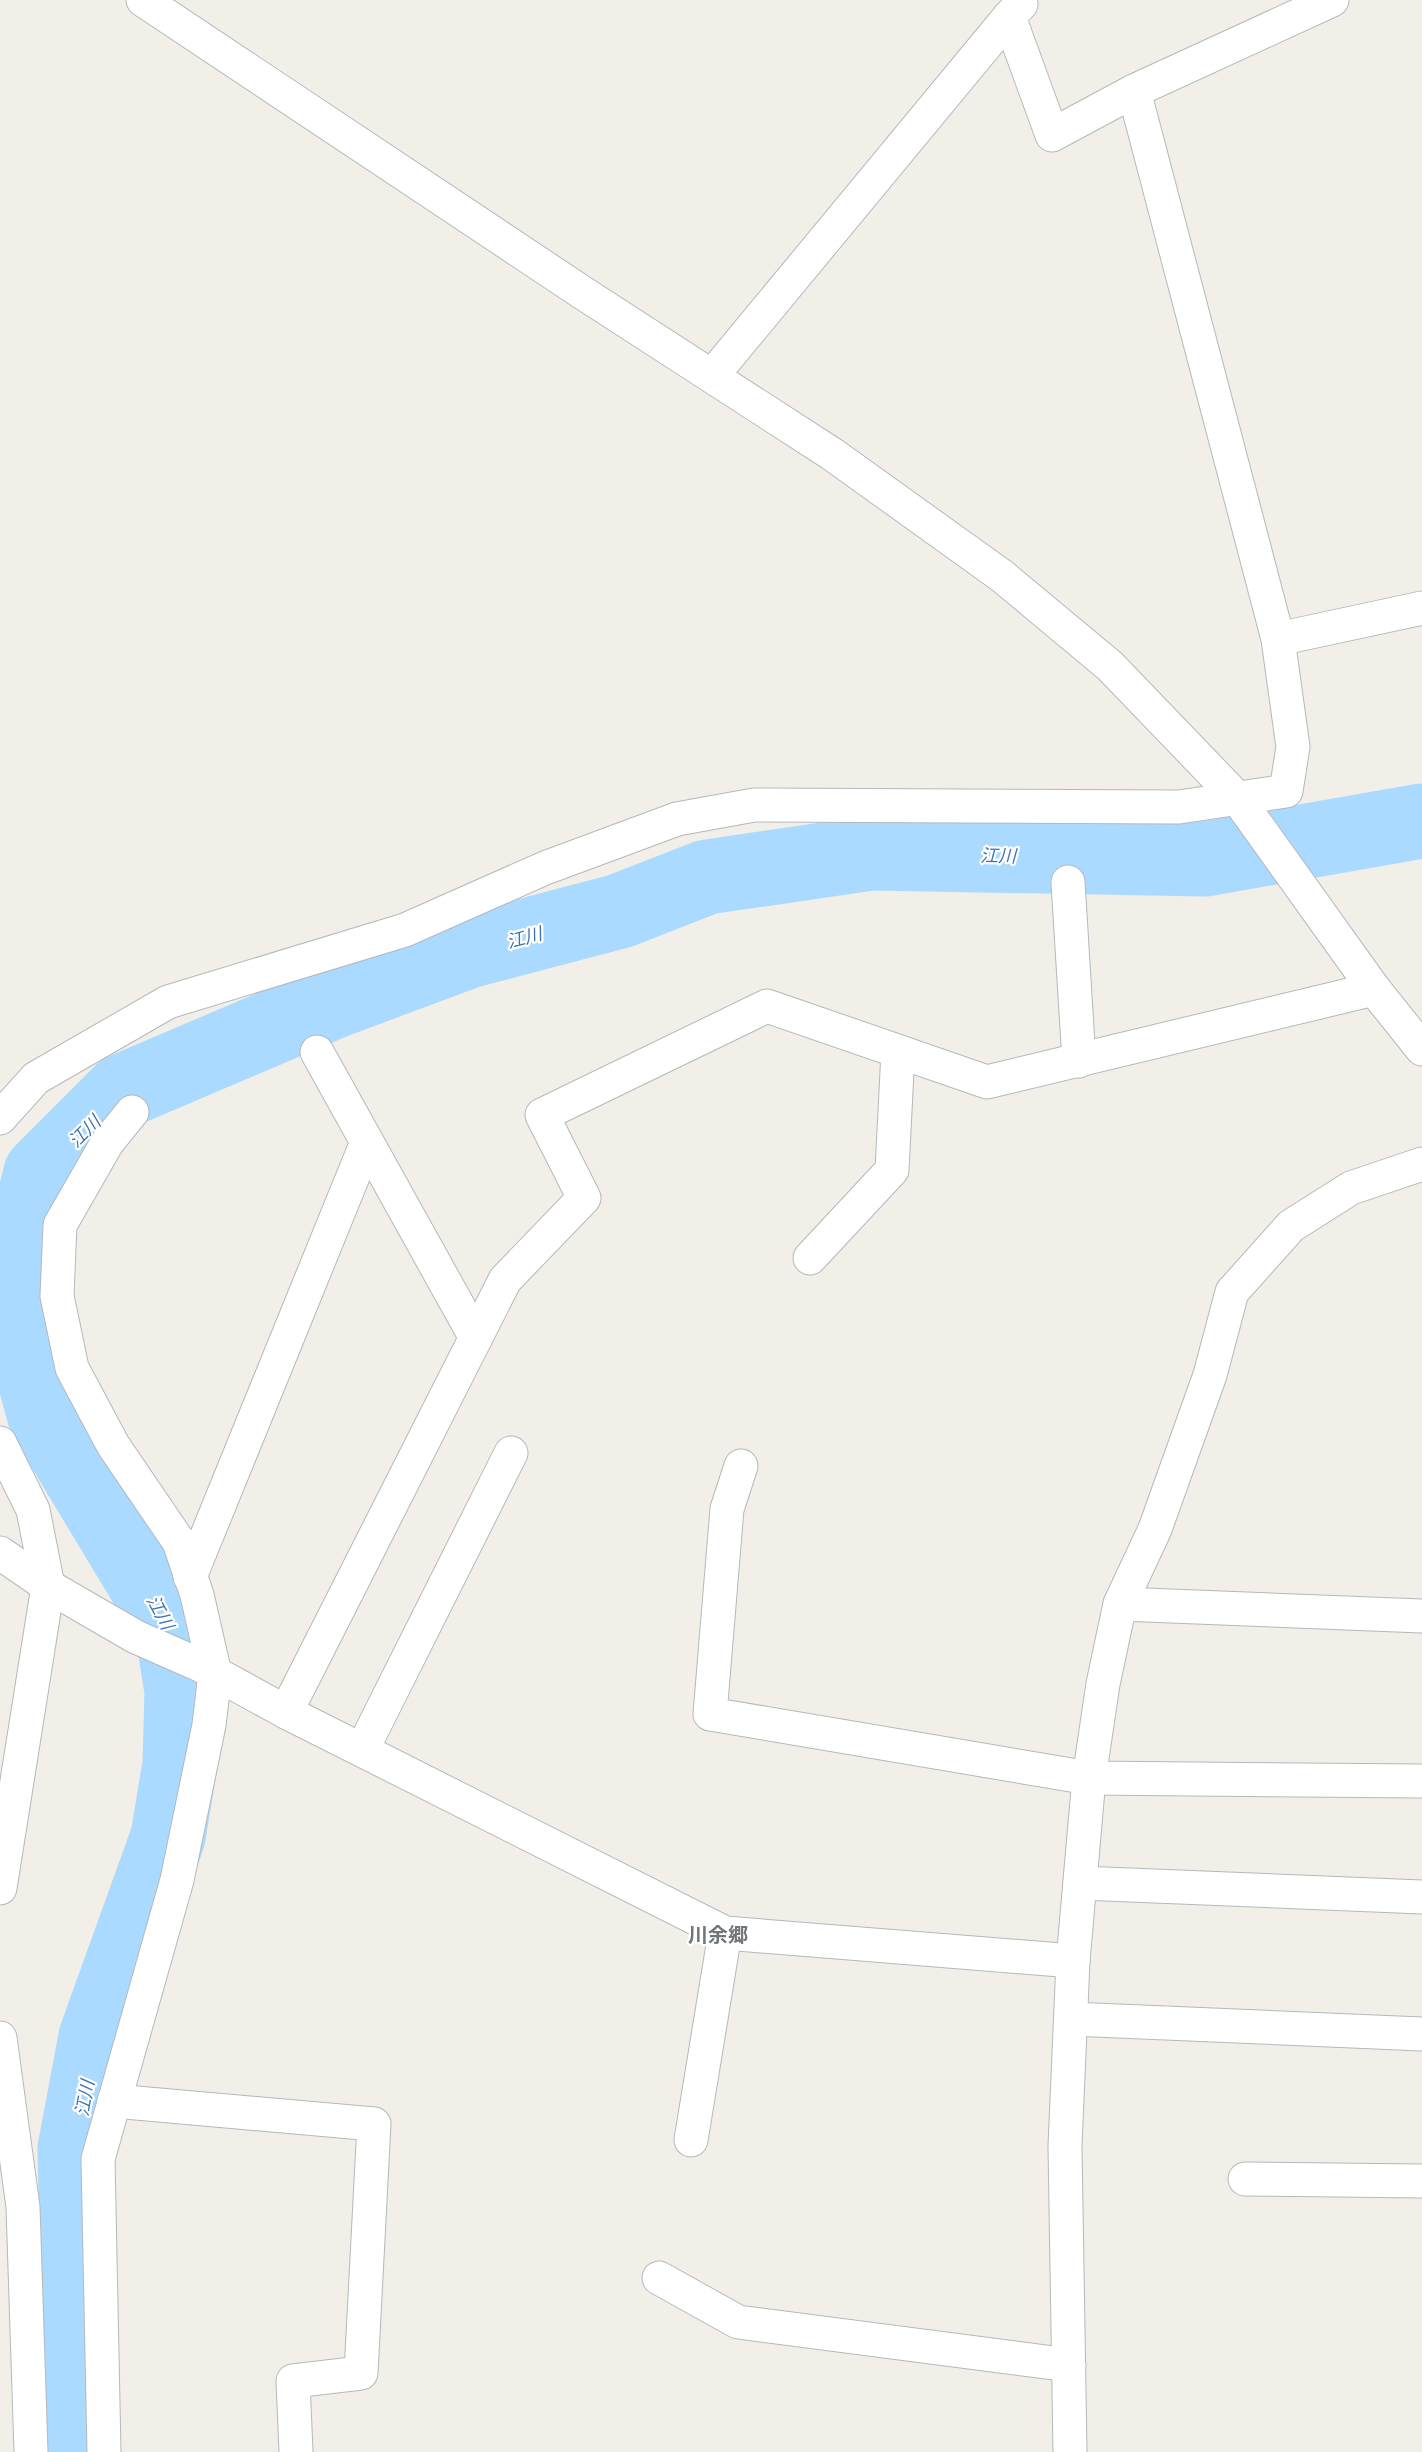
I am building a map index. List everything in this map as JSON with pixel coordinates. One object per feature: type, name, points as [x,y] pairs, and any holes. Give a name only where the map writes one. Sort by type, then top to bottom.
[{"type":"street","points":[[143,0],[832,454],[1002,576],[1110,666],[1245,810],[1319,909],[1374,989],[1422,1049]]},
{"type":"street","points":[[1017,8],[1052,135],[1134,92],[1332,0]]},
{"type":"street","points":[[712,376],[1017,8]]},
{"type":"street","points":[[0,1118],[36,1078],[168,1002],[405,930],[545,868],[677,819],[709,811],[754,805],[1179,807],[1245,810],[1286,791],[1293,747],[1278,639],[1134,92]]},
{"type":"street","points":[[1278,639],[1422,608]]},
{"type":"street","points":[[1068,882],[1079,1061]]},
{"type":"street","points":[[286,1712],[505,1280],[584,1198],[543,1114],[766,1006],[987,1082],[1374,989]]},
{"type":"street","points":[[317,1052],[476,1338]]},
{"type":"street","points":[[810,1258],[892,1170],[898,1052]]},
{"type":"street","points":[[104,2452],[98,2159],[177,1880],[208,1725],[208,1670],[190,1577],[179,1542],[113,1445],[72,1368],[57,1296],[60,1225],[107,1143],[132,1112]]},
{"type":"street","points":[[190,1577],[367,1142]]},
{"type":"street","points":[[1070,2452],[1065,2146],[1073,1961],[1089,1778],[1103,1684],[1120,1604],[1159,1518],[1210,1375],[1232,1292],[1291,1226],[1351,1188],[1422,1164]]},
{"type":"street","points":[[0,1443],[33,1510],[48,1586],[0,1888]]},
{"type":"street","points":[[362,1750],[511,1453]]},
{"type":"street","points":[[741,1466],[727,1509],[710,1714],[1089,1778],[1422,1781]]},
{"type":"street","points":[[0,1554],[48,1586],[136,1637],[208,1670],[286,1712],[724,1933],[1073,1961]]},
{"type":"street","points":[[1120,1604],[1422,1616]]},
{"type":"street","points":[[1080,1883],[1422,1897]]},
{"type":"street","points":[[691,2140],[724,1933]]},
{"type":"street","points":[[1071,2019],[1422,2034]]},
{"type":"street","points":[[0,2038],[23,2207],[31,2452]]},
{"type":"street","points":[[114,2101],[374,2124],[361,2373],[293,2380],[296,2452]]},
{"type":"street","points":[[1245,2179],[1422,2181]]},
{"type":"street","points":[[659,2278],[738,2322],[1069,2365]]},
{"type":"waterway","name":"江川","points":[[82,2452],[75,2149],[96,2037],[168,1837],[180,1764],[182,1691],[172,1628],[45,1417],[11,1291],[41,1173],[123,1091],[334,1001],[468,951],[620,911],[707,877],[872,853],[1205,859],[1422,821]]},
{"type":"district","name":"川余郷","points":[[718,1934]]}]
